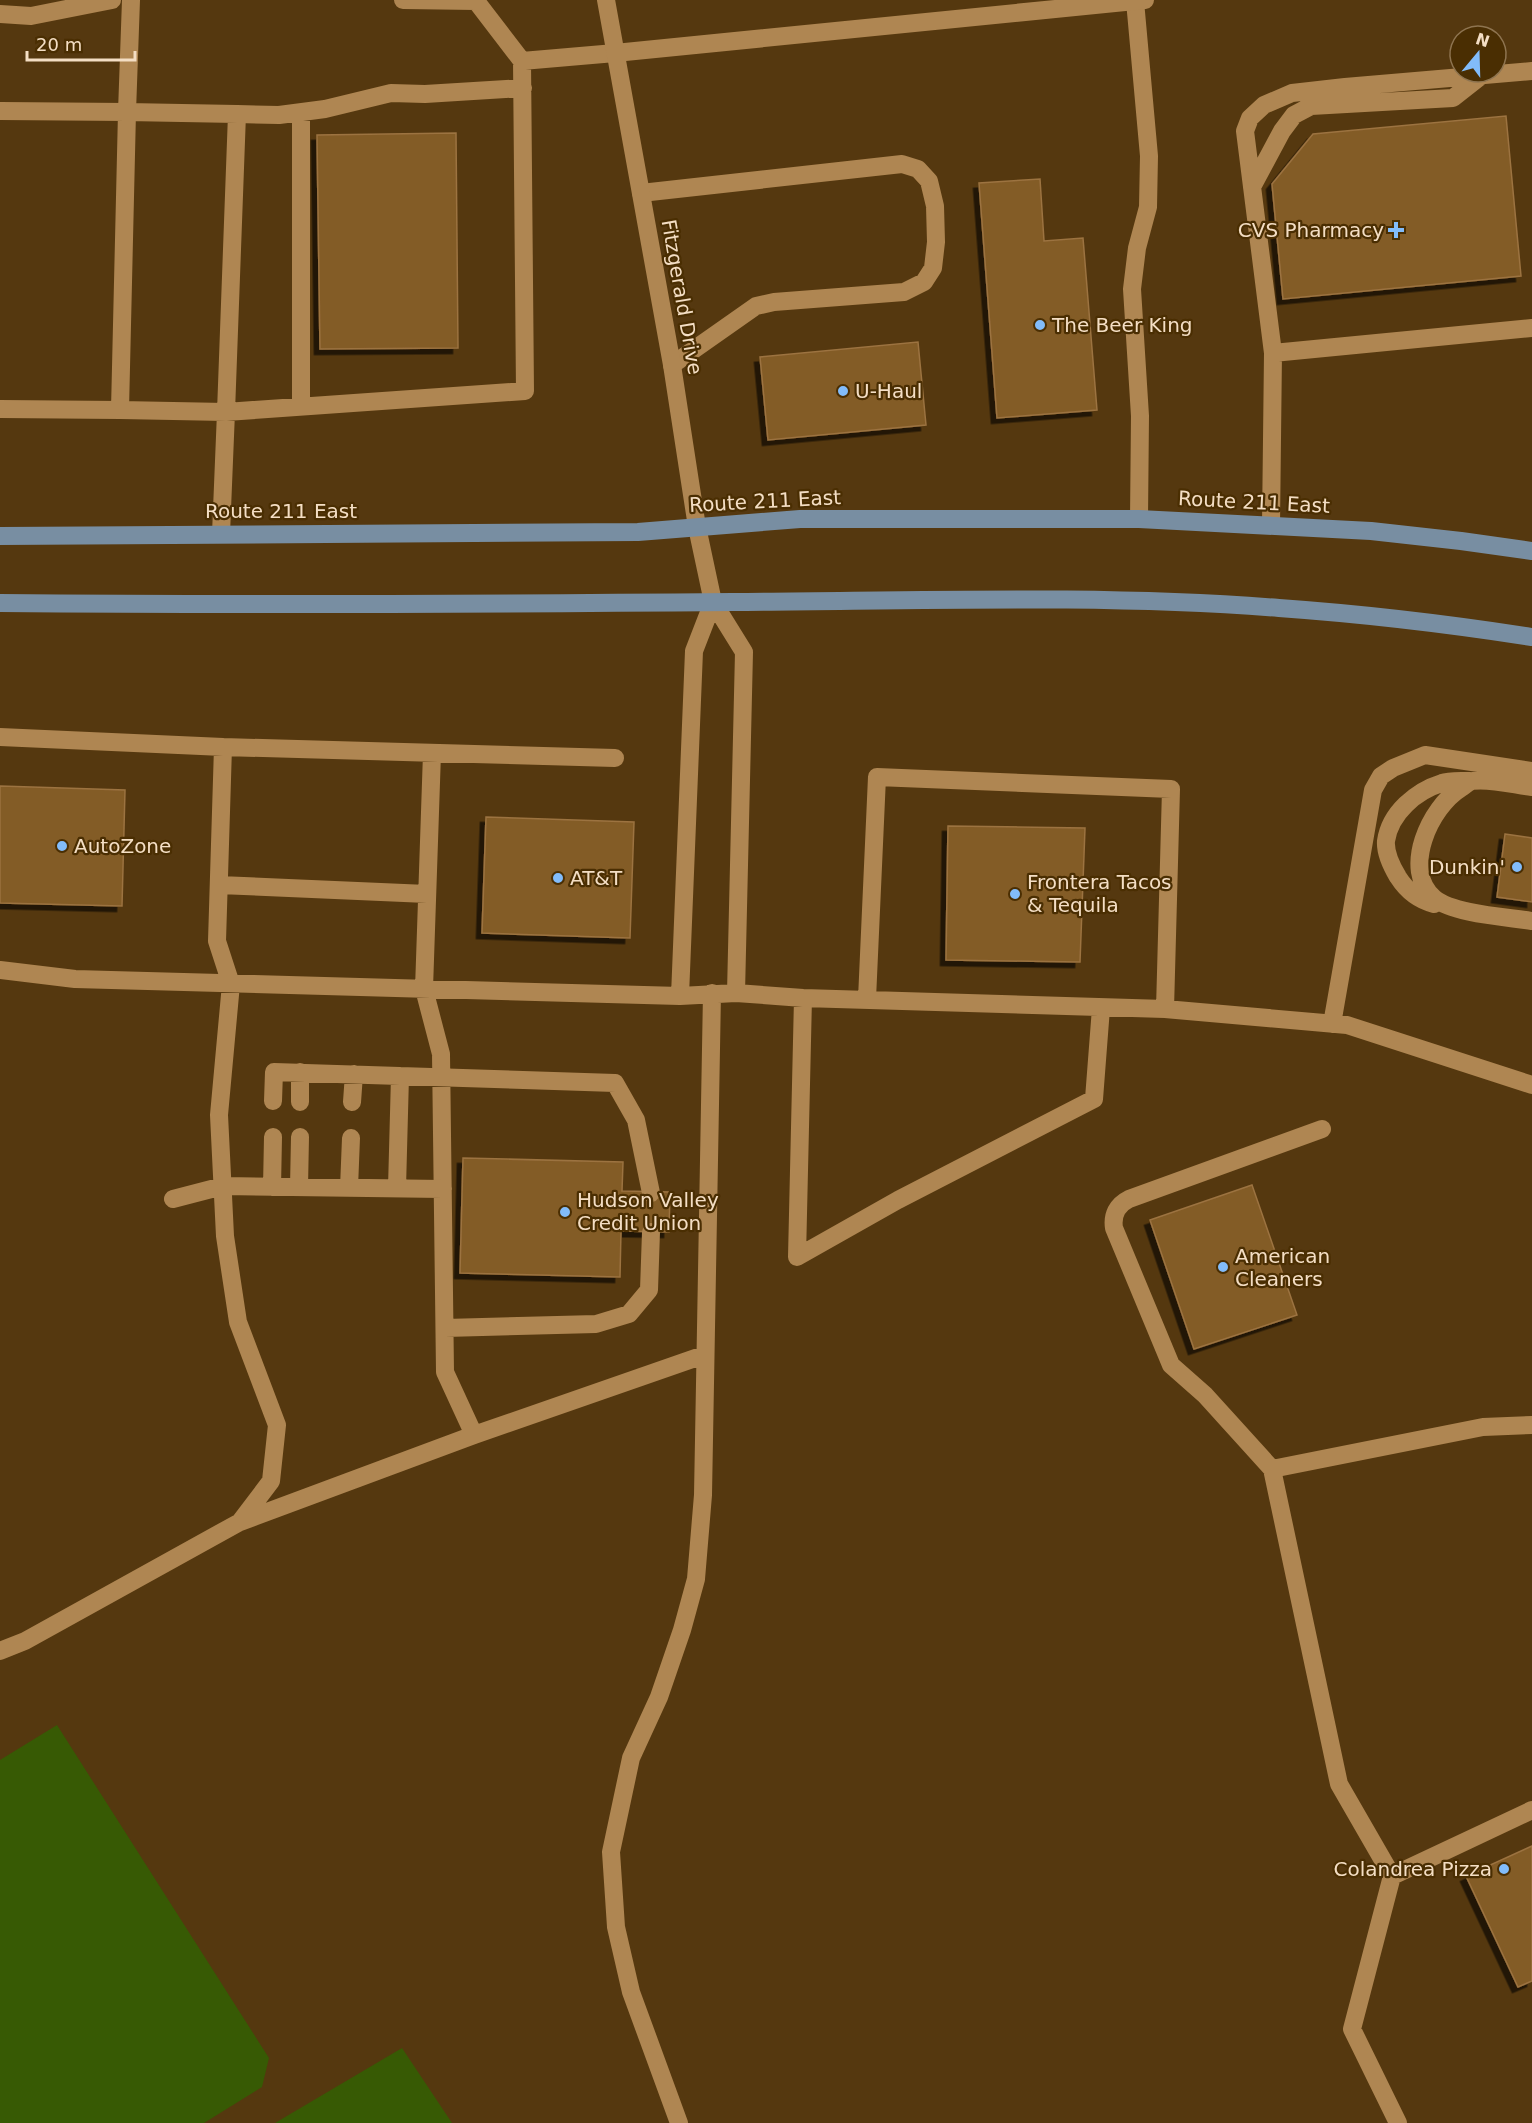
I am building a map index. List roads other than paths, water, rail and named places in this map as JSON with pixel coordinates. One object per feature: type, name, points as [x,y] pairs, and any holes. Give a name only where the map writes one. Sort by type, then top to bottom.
[{"type":"main road","name":"Route 211 East","points":[[0,536],[638,532],[800,519],[1139,519],[1371,531],[1532,551]]},
{"type":"main road","points":[[0,603],[254,605],[940,600],[1173,602],[1372,616],[1532,637]]},
{"type":"street","points":[[0,14],[20,8],[31,16],[112,0]]},
{"type":"street","points":[[120,410],[131,0]]},
{"type":"street","points":[[0,409],[226,412],[525,391],[522,61],[476,1],[403,0]]},
{"type":"street","name":"Fitzgerald Drive","points":[[606,0],[672,365],[697,527],[713,602]]},
{"type":"street","points":[[522,61],[1140,1],[1149,156],[1148,207],[1137,248],[1132,289],[1140,416],[1139,519]]},
{"type":"street","points":[[1508,73],[1532,71]]},
{"type":"street","points":[[1270,525],[1273,353],[1245,131],[1250,118],[1264,105],[1292,93],[1448,79]]},
{"type":"street","points":[[1252,187],[1282,131],[1294,115],[1311,106],[1453,98],[1471,84]]},
{"type":"street","points":[[0,111],[279,115],[325,109],[391,93],[425,94],[523,88]]},
{"type":"street","points":[[301,112],[301,406]]},
{"type":"street","points":[[221,534],[237,114]]},
{"type":"street","points":[[641,193],[902,164],[918,169],[929,181],[935,206],[936,242],[933,268],[924,282],[904,292],[774,302],[756,306],[672,365]]},
{"type":"street","points":[[1273,353],[1532,328]]},
{"type":"street","points":[[713,602],[744,652],[735,993]]},
{"type":"street","points":[[680,996],[694,651],[713,602]]},
{"type":"street","points":[[0,736],[223,747],[615,758]]},
{"type":"street","points":[[223,747],[217,941],[231,984],[219,1115],[225,1236],[238,1322],[277,1425],[271,1481],[240,1522]]},
{"type":"street","points":[[432,753],[424,989],[441,1054],[445,1372],[474,1435]]},
{"type":"street","points":[[1332,1024],[1373,790],[1381,776],[1393,768],[1425,755],[1532,771]]},
{"type":"street","points":[[867,999],[877,777],[1171,789],[1165,1009]]},
{"type":"street","points":[[1532,787],[1472,781],[1443,782],[1420,793],[1404,805],[1392,825],[1386,842],[1389,856],[1404,886],[1422,901],[1532,921]]},
{"type":"street","points":[[1451,908],[1435,899],[1423,886],[1419,857],[1430,823],[1438,810],[1454,792],[1472,781]]},
{"type":"street","points":[[219,885],[427,894]]},
{"type":"street","points":[[0,970],[75,979],[680,996],[735,993],[803,998],[1165,1009],[1347,1025],[1532,1085]]},
{"type":"street","points":[[679,2123],[631,1992],[616,1927],[611,1852],[631,1758],[659,1697],[682,1630],[696,1579],[703,1495],[712,993]]},
{"type":"street","points":[[803,998],[798,1257],[898,1200],[1094,1100],[1101,1008]]},
{"type":"street","points":[[273,1101],[274,1072],[615,1083],[636,1120],[651,1192]]},
{"type":"street","points":[[300,1072],[300,1101]]},
{"type":"street","points":[[352,1101],[354,1074]]},
{"type":"street","points":[[397,1188],[400,1076]]},
{"type":"street","points":[[1322,1129],[1129,1199],[1119,1206],[1113,1220],[1114,1228],[1171,1365],[1205,1395],[1272,1468],[1339,1784],[1392,1876],[1352,2029],[1398,2123]]},
{"type":"street","points":[[272,1187],[273,1137]]},
{"type":"street","points":[[299,1187],[300,1137]]},
{"type":"street","points":[[349,1188],[351,1137]]},
{"type":"street","points":[[173,1199],[223,1186],[443,1189]]},
{"type":"street","points":[[445,1328],[597,1324],[629,1314],[650,1290],[651,1232]]},
{"type":"street","points":[[0,1651],[25,1641],[240,1522],[474,1435],[704,1355]]},
{"type":"street","points":[[1272,1468],[1483,1427],[1532,1425]]},
{"type":"street","points":[[1392,1876],[1532,1810]]},
{"type":"place","name":"CVS Pharmacy","points":[[1396,230]]},
{"type":"place","name":"The Beer King","points":[[1040,325]]},
{"type":"place","name":"U-Haul","points":[[843,391]]},
{"type":"place","name":"AutoZone","points":[[62,846]]},
{"type":"place","name":"Dunkin'","points":[[1517,867]]},
{"type":"place","name":"AT&T","points":[[558,878]]},
{"type":"place","name":"Frontera Tacos & Tequila","points":[[1015,894]]},
{"type":"place","name":"Hudson Valley Credit Union","points":[[565,1212]]},
{"type":"place","name":"American Cleaners","points":[[1223,1267]]},
{"type":"place","name":"Colandrea Pizza","points":[[1504,1869]]}]
